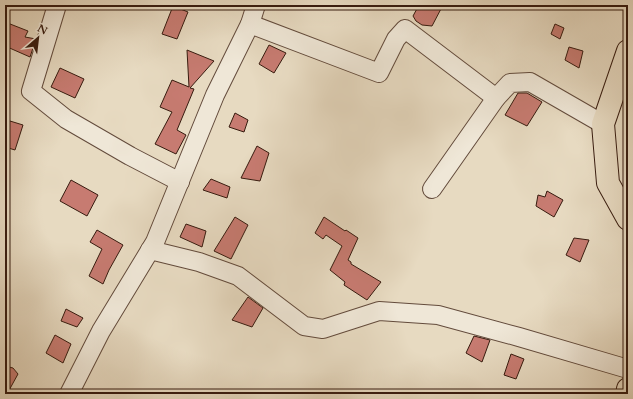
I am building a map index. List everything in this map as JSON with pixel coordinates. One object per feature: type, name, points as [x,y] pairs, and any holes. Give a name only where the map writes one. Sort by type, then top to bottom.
[{"type":"main road","points":[[628,51],[603,124],[608,183],[628,219]]},
{"type":"main road","points":[[627,394],[628,389]]},
{"type":"street","points":[[57,5],[31,91],[66,119],[130,156],[180,182]]},
{"type":"street","points":[[69,394],[101,331],[155,242],[216,95],[250,24],[256,5]]},
{"type":"street","points":[[250,24],[379,73],[396,39],[405,29],[496,98]]},
{"type":"street","points":[[432,188],[496,98],[510,83],[530,82],[603,124]]},
{"type":"street","points":[[608,183],[628,198]]},
{"type":"street","points":[[150,250],[199,262],[238,276],[304,326],[323,329],[379,311],[438,315],[628,369]]},
{"type":"building","points":[[419,5],[443,5],[432,26],[422,25],[416,21],[413,16]]},
{"type":"building","points":[[173,6],[188,12],[177,39],[162,34]]},
{"type":"building","points":[[5,22],[28,31],[25,37],[36,39],[30,57],[5,46]]},
{"type":"building","points":[[555,24],[564,28],[560,39],[551,34]]},
{"type":"building","points":[[269,45],[286,53],[274,73],[259,64]]},
{"type":"building","points":[[569,47],[583,51],[579,68],[565,60]]},
{"type":"building","points":[[187,50],[214,61],[190,88],[194,89],[177,130],[186,135],[176,154],[155,144],[172,112],[160,107],[172,80],[189,87]]},
{"type":"building","points":[[60,68],[84,79],[75,98],[51,87]]},
{"type":"building","points":[[518,93],[527,93],[542,102],[527,126],[505,115]]},
{"type":"building","points":[[235,113],[248,120],[244,132],[229,127]]},
{"type":"building","points":[[10,121],[23,125],[15,150],[5,147],[5,135]]},
{"type":"building","points":[[257,146],[269,153],[260,181],[241,178]]},
{"type":"building","points":[[211,179],[230,187],[227,198],[203,190]]},
{"type":"building","points":[[71,180],[98,195],[87,216],[60,201]]},
{"type":"building","points":[[547,191],[563,200],[554,217],[536,206],[538,195],[545,197]]},
{"type":"building","points":[[235,217],[248,225],[231,259],[214,251]]},
{"type":"building","points":[[324,217],[358,238],[348,260],[351,264],[381,282],[367,300],[344,285],[345,282],[330,270],[342,246],[326,235],[323,239],[315,233]]},
{"type":"building","points":[[186,224],[206,231],[202,247],[180,237]]},
{"type":"building","points":[[97,230],[123,245],[103,284],[89,276],[102,249],[90,242]]},
{"type":"building","points":[[574,238],[589,240],[580,262],[566,255]]},
{"type":"building","points":[[248,297],[263,308],[252,327],[232,320]]},
{"type":"building","points":[[66,309],[83,318],[77,327],[61,321]]},
{"type":"building","points":[[55,335],[71,344],[63,363],[46,353]]},
{"type":"building","points":[[474,336],[490,340],[482,362],[466,353]]},
{"type":"building","points":[[511,354],[524,359],[516,379],[504,375]]},
{"type":"building","points":[[5,366],[13,368],[18,374],[7,394],[5,394]]}]
